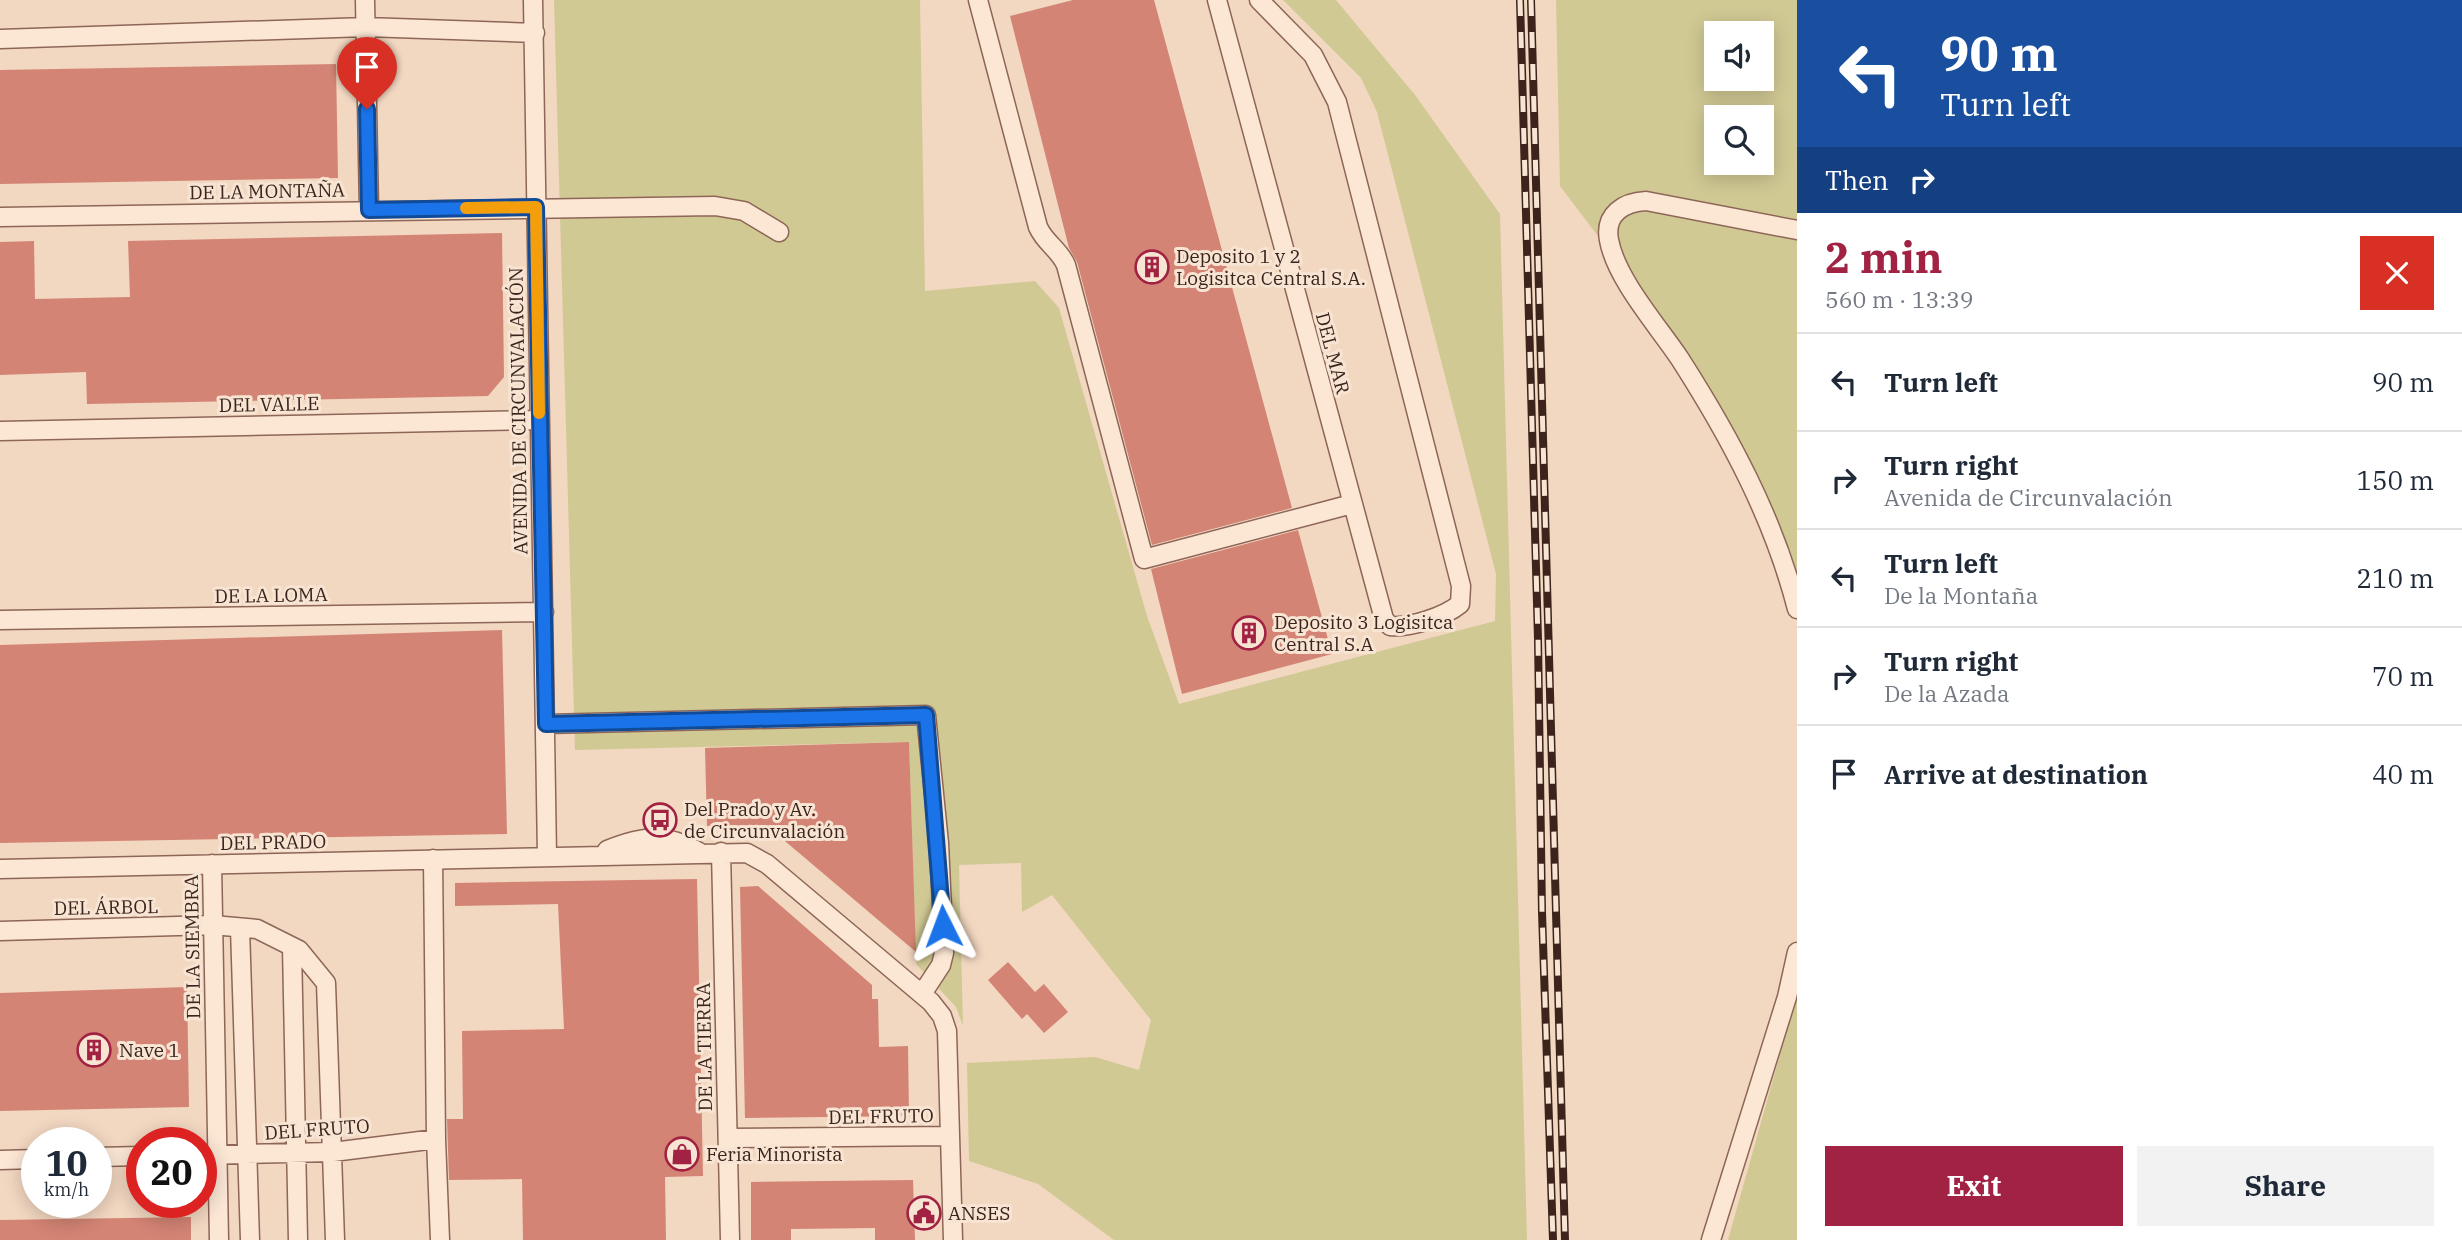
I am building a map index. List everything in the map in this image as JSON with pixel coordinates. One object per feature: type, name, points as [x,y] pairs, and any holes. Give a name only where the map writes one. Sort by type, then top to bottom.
[{"type":"street","points":[[365,0],[369,210]]},
{"type":"street","name":"AVENIDA DE CIRCUNVALACIÓN","points":[[533,0],[547,856]]},
{"type":"street","points":[[978,0],[1038,227],[1045,242],[1062,256],[1066,265],[1144,559],[1352,504]]},
{"type":"street","name":"DEL MAR","points":[[1217,0],[1384,619],[1390,626],[1399,626],[1450,611],[1460,604],[1461,586],[1337,102],[1313,55],[1279,16],[1259,0]]},
{"type":"street","points":[[0,39],[366,27],[535,33]]},
{"type":"street","points":[[1797,230],[1646,201],[1624,205],[1615,213],[1609,225],[1609,241],[1625,279],[1681,360],[1744,468],[1767,515],[1786,566],[1797,609]]},
{"type":"street","name":"DE LA MONTAÑA","points":[[0,217],[715,206],[744,211],[779,232]]},
{"type":"street","name":"DEL VALLE","points":[[0,431],[539,420]]},
{"type":"street","name":"DE LA LOMA","points":[[0,620],[544,612]]},
{"type":"street","points":[[546,724],[926,715],[939,843],[944,953],[941,965],[922,994]]},
{"type":"street","name":"DE LA TIERRA","points":[[721,852],[730,1240]]},
{"type":"street","points":[[547,856],[747,853],[767,864],[922,994],[942,1016],[947,1031],[953,1240]]},
{"type":"street","name":"DEL PRADO","points":[[0,869],[547,856]]},
{"type":"street","points":[[433,859],[436,1139],[440,1240]]},
{"type":"street","name":"DE LA SIEMBRA","points":[[209,1127],[212,864]]},
{"type":"street","name":"DEL ÁRBOL","points":[[0,931],[213,925],[257,929],[299,950],[326,983],[335,1240]]},
{"type":"street","points":[[240,928],[250,1240]]},
{"type":"street","points":[[292,947],[298,1240]]},
{"type":"street","points":[[1711,1240],[1787,997],[1797,952]]},
{"type":"street","name":"DEL FRUTO","points":[[728,1138],[950,1136]]},
{"type":"street","name":"DEL FRUTO","points":[[217,1155],[333,1152],[436,1139]]},
{"type":"street","points":[[0,1160],[21,1159]]},
{"type":"street","name":"DE LA SIEMBRA","points":[[216,1218],[219,1240]]},
{"type":"shaded area","points":[[554,0],[920,0],[925,291],[1035,281],[1059,308],[1147,616],[1179,704],[1495,621],[1496,574],[1377,112],[1361,78],[1283,0],[1336,0],[1415,95],[1500,214],[1527,1240],[1114,1240],[1038,1184],[969,1161],[967,1063],[1095,1057],[1139,1070],[1151,1020],[1052,895],[1022,912],[1021,863],[959,865],[963,1026],[956,1007],[916,964],[909,742],[575,750]]},
{"type":"shaded area","points":[[1556,0],[1797,0],[1797,578],[1772,506],[1727,417],[1679,343],[1560,186]]},
{"type":"shaded area","points":[[1797,994],[1797,1240],[1728,1240]]},
{"type":"building","name":"Deposito 1 y 2 Logisitca Central S.A.","points":[[1073,0],[1154,0],[1292,508],[1152,545],[1077,262],[1069,248],[1010,16]]},
{"type":"building","points":[[336,64],[338,178],[0,184],[0,70]]},
{"type":"building","points":[[502,233],[504,377],[488,396],[87,404],[86,372],[0,375],[0,242],[34,241],[35,299],[130,297],[128,241]]},
{"type":"building","points":[[1298,530],[1332,654],[1182,694],[1151,569]]},
{"type":"building","points":[[502,630],[507,834],[0,843],[0,645]]},
{"type":"building","points":[[909,742],[916,952],[766,825],[707,826],[705,748]]},
{"type":"building","points":[[697,879],[703,1176],[665,1177],[666,1240],[523,1240],[522,1179],[449,1180],[447,1119],[463,1119],[462,1031],[564,1029],[558,904],[455,906],[455,883]]},
{"type":"building","points":[[758,886],[872,985],[872,999],[878,999],[879,1047],[908,1046],[909,1116],[745,1118],[740,887]]},
{"type":"building","points":[[1008,962],[1035,992],[1044,984],[1068,1012],[1044,1033],[1027,1014],[1022,1019],[988,980]]},
{"type":"building","name":"Nave 1","points":[[187,987],[189,1107],[0,1111],[0,993]]},
{"type":"building","points":[[913,1180],[915,1240],[875,1240],[875,1228],[791,1229],[791,1240],[751,1240],[751,1182]]},
{"type":"building","points":[[191,1218],[191,1240],[0,1240],[0,1220]]},
{"type":"railway","points":[[1520,0],[1538,639],[1542,912],[1553,1240]]},
{"type":"railway","points":[[1531,0],[1565,1240]]},
{"type":"slow traffic","points":[[466,208],[536,207],[539,413]]},
{"type":"place","name":"Deposito 1 y 2 Logisitca Central S.A.","points":[[1152,267]]},
{"type":"place","name":"Deposito 3 Logisitca Central S.A","points":[[1249,633]]},
{"type":"place","name":"Del Prado y Av. de Circunvalación","points":[[660,820]]},
{"type":"place","name":"Nave 1","points":[[94,1050]]},
{"type":"place","name":"Feria Minorista","points":[[682,1154]]},
{"type":"place","name":"ANSES","points":[[924,1213]]},
{"type":"route","points":[[367,109],[369,210],[536,207],[546,724],[926,715],[939,843],[943,926]]}]
